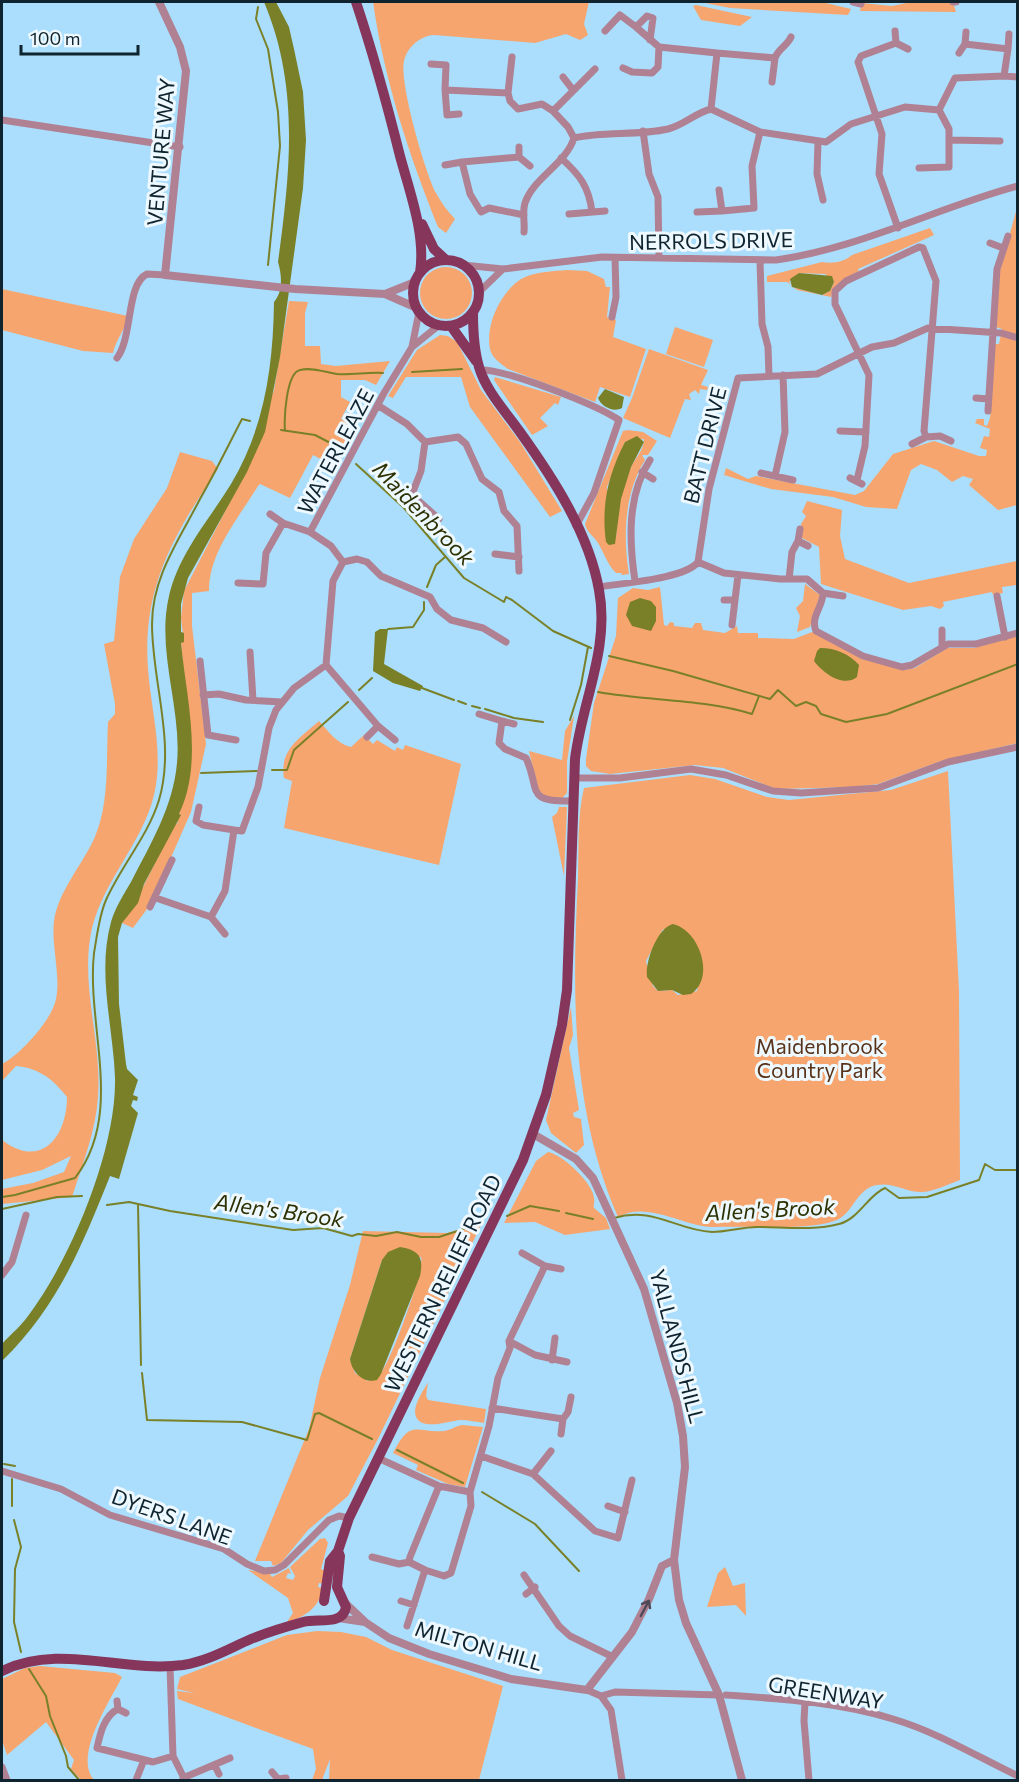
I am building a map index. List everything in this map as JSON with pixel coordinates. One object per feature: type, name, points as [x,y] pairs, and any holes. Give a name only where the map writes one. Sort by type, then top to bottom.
[{"type":"main road","points":[[357,2],[384,90],[412,202],[421,253],[413,295],[418,310],[438,326],[451,326],[465,320],[473,313]]},
{"type":"main road","points":[[412,202],[429,240],[446,260]]},
{"type":"main road","points":[[418,278],[432,264],[446,260],[463,265],[475,276],[479,292],[473,313],[473,337],[479,368]]},
{"type":"main road","points":[[451,326],[479,368],[490,390],[549,474],[576,526],[599,587],[602,640],[579,727],[573,801]]},
{"type":"main road","name":"WESTERN RELIEF ROAD","points":[[323,1603],[330,1561],[338,1551],[349,1518],[498,1213],[546,1095],[562,1025],[567,990],[573,801]]},
{"type":"main road","name":"WESTERN RELIEF ROAD","points":[[338,1551],[340,1556],[337,1587],[343,1600]]},
{"type":"main road","points":[[332,1596],[343,1600],[346,1610],[335,1619],[324,1613],[323,1603],[332,1596]]},
{"type":"main road","name":"MILTON HILL","points":[[305,1621],[323,1603]]},
{"type":"main road","name":"MILTON HILL","points":[[2,1671],[26,1662],[57,1658],[144,1666],[170,1666],[210,1658],[267,1632],[305,1621],[335,1619]]},
{"type":"street","name":"VENTURE WAY","points":[[159,2],[185,61],[185,93],[180,147],[165,275]]},
{"type":"street","points":[[605,32],[620,15],[659,47],[775,58]]},
{"type":"street","points":[[636,27],[647,16],[653,18],[650,40]]},
{"type":"street","points":[[895,31],[896,43]]},
{"type":"street","points":[[959,53],[965,44],[966,32]]},
{"type":"street","points":[[1004,76],[1010,34]]},
{"type":"street","points":[[772,82],[775,58],[778,51],[788,44],[791,37]]},
{"type":"street","points":[[898,228],[879,174],[882,134],[858,62],[861,56],[896,43],[908,49]]},
{"type":"street","points":[[965,44],[1008,49]]},
{"type":"street","points":[[623,68],[632,72],[652,73],[658,67],[659,47]]},
{"type":"street","points":[[711,109],[717,53]]},
{"type":"street","points":[[512,57],[508,93],[510,101],[518,109],[542,104],[553,111],[568,127],[574,138]]},
{"type":"street","points":[[431,64],[446,65],[447,114],[459,114]]},
{"type":"street","points":[[553,111],[595,69]]},
{"type":"street","points":[[562,77],[573,90]]},
{"type":"street","points":[[939,110],[955,78],[1017,77]]},
{"type":"street","points":[[445,90],[508,93]]},
{"type":"street","points":[[711,109],[760,132],[818,142],[826,142],[851,124],[905,107],[939,110]]},
{"type":"street","points":[[524,231],[528,195],[561,158],[574,138],[592,134],[604,136],[669,129],[711,109]]},
{"type":"street","points":[[919,168],[949,167],[951,140],[949,129],[939,110]]},
{"type":"street","points":[[2,120],[180,147]]},
{"type":"street","points":[[644,131],[650,174],[658,197],[659,258]]},
{"type":"street","points":[[697,212],[754,208],[752,166],[760,132]]},
{"type":"street","points":[[951,140],[1000,141]]},
{"type":"street","points":[[818,142],[817,174],[823,200]]},
{"type":"street","points":[[519,147],[519,157]]},
{"type":"street","points":[[445,165],[519,157],[530,166]]},
{"type":"street","points":[[561,158],[581,176],[590,195],[592,212]]},
{"type":"street","points":[[462,162],[470,194],[481,212],[489,208],[524,215]]},
{"type":"street","name":"NERROLS DRIVE","points":[[463,265],[502,269],[563,260],[615,258],[760,261],[820,252],[898,228],[989,193],[1017,186]]},
{"type":"street","points":[[719,190],[722,211]]},
{"type":"street","points":[[569,214],[605,211]]},
{"type":"street","points":[[988,411],[997,268],[1008,236]]},
{"type":"street","points":[[990,243],[1003,248]]},
{"type":"street","points":[[856,481],[866,432],[869,375],[835,304],[835,291],[846,281],[919,246],[923,248],[936,275],[927,390],[926,437]]},
{"type":"street","points":[[612,317],[616,297],[615,258]]},
{"type":"street","points":[[760,261],[762,324],[768,347],[769,376]]},
{"type":"street","points":[[479,292],[502,269]]},
{"type":"street","points":[[117,358],[126,342],[136,284],[147,274],[385,294],[418,310]]},
{"type":"street","points":[[385,294],[418,278]]},
{"type":"street","name":"WATERLEAZE","points":[[344,562],[331,546],[310,532],[412,347],[418,310]]},
{"type":"street","name":"WATERLEAZE","points":[[412,347],[438,326]]},
{"type":"street","name":"BATT DRIVE","points":[[698,562],[701,530],[709,489],[738,378],[817,374],[859,354],[894,343],[922,328],[992,333],[1017,338]]},
{"type":"street","points":[[479,368],[498,371],[586,401],[619,420],[594,493],[576,526]]},
{"type":"street","points":[[775,476],[785,432],[783,375]]},
{"type":"street","points":[[976,398],[988,399]]},
{"type":"street","points":[[379,406],[407,424],[425,442]]},
{"type":"street","points":[[840,431],[866,432]]},
{"type":"street","points":[[912,444],[926,437],[940,436],[951,441]]},
{"type":"street","points":[[425,442],[458,437],[466,444],[482,479],[499,492],[504,511],[517,526],[519,571]]},
{"type":"street","points":[[409,502],[421,471],[425,442]]},
{"type":"street","points":[[635,581],[629,538],[642,472],[650,460]]},
{"type":"street","points":[[642,472],[653,479]]},
{"type":"street","points":[[761,473],[793,480]]},
{"type":"street","points":[[411,494],[439,519]]},
{"type":"street","points":[[270,514],[283,523],[310,532]]},
{"type":"street","points":[[238,583],[263,584],[266,553],[283,523]]},
{"type":"street","points":[[789,579],[792,552],[798,541],[800,529]]},
{"type":"street","points":[[798,541],[808,546]]},
{"type":"street","points":[[495,554],[519,557]]},
{"type":"street","points":[[396,740],[378,726],[326,665],[333,581],[344,562],[357,559],[367,562],[381,576],[430,597],[437,609],[452,620],[492,632],[506,642]]},
{"type":"street","points":[[599,587],[693,568],[698,562],[710,569],[738,575],[807,579],[823,593],[843,596]]},
{"type":"street","points":[[732,625],[738,575]]},
{"type":"street","points":[[823,593],[821,606],[814,621],[816,631],[863,656],[902,667],[912,665],[942,645],[976,644],[1017,633]]},
{"type":"street","points":[[996,596],[1005,637]]},
{"type":"street","points":[[724,600],[735,600]]},
{"type":"street","points":[[942,630],[942,645]]},
{"type":"street","points":[[250,652],[253,700]]},
{"type":"street","points":[[200,662],[208,735],[236,740]]},
{"type":"street","points":[[196,821],[203,825],[242,831],[258,787],[269,728],[282,702],[294,688],[326,665]]},
{"type":"street","points":[[203,695],[219,694],[282,702]]},
{"type":"street","points":[[478,714],[514,723]]},
{"type":"street","points":[[502,721],[500,743],[506,749],[526,758],[533,789],[545,799],[573,801]]},
{"type":"street","points":[[366,737],[378,726]]},
{"type":"street","points":[[574,778],[620,778],[691,769],[726,775],[772,791],[801,793],[878,788],[948,762],[1017,747]]},
{"type":"street","points":[[188,827],[196,821],[199,807]]},
{"type":"street","points":[[212,917],[225,891],[234,830]]},
{"type":"street","points":[[150,907],[172,860]]},
{"type":"street","points":[[156,898],[212,917],[225,934]]},
{"type":"street","name":"YALLANDS HILL","points":[[532,1134],[576,1159],[593,1178],[644,1289],[677,1403],[683,1436],[685,1467],[674,1560],[679,1600],[686,1623],[719,1695],[742,1780]]},
{"type":"street","points":[[2,1275],[12,1262],[26,1215]]},
{"type":"street","points":[[23,1226],[32,1228]]},
{"type":"street","points":[[522,1253],[545,1266],[561,1269]]},
{"type":"street","points":[[372,1557],[399,1564],[409,1562],[444,1576],[451,1573],[471,1506],[470,1492],[481,1456],[498,1378],[510,1348],[509,1341],[545,1266]]},
{"type":"street","points":[[552,1360],[555,1338]]},
{"type":"street","points":[[509,1341],[536,1355],[567,1362]]},
{"type":"street","points":[[561,1434],[563,1419],[568,1412],[571,1397]]},
{"type":"street","points":[[492,1408],[563,1419]]},
{"type":"street","points":[[533,1474],[551,1451]]},
{"type":"street","points":[[481,1456],[533,1474],[595,1530],[618,1538],[632,1480]]},
{"type":"street","points":[[378,1458],[439,1486],[470,1492]]},
{"type":"street","name":"DYERS LANE","points":[[2,1471],[61,1489],[110,1515],[224,1549],[247,1564],[264,1570],[275,1570],[284,1565],[327,1521],[339,1516],[349,1518]]},
{"type":"street","points":[[409,1562],[413,1546],[439,1486]]},
{"type":"street","points":[[608,1506],[625,1512]]},
{"type":"street","points":[[587,1690],[632,1632],[650,1599],[662,1566],[674,1560]]},
{"type":"street","points":[[408,1626],[425,1570]]},
{"type":"street","points":[[524,1575],[535,1587],[560,1626],[570,1636],[614,1657]]},
{"type":"street","points":[[526,1594],[535,1587]]},
{"type":"street","name":"MILTON HILL","points":[[343,1600],[365,1622],[400,1643],[511,1679],[587,1690],[601,1696]]},
{"type":"street","points":[[401,1601],[414,1605]]},
{"type":"street","name":"MILTON HILL","points":[[335,1619],[365,1622]]},
{"type":"street","points":[[170,1666],[173,1756],[184,1779],[230,1758]]},
{"type":"street","points":[[622,1780],[614,1720],[607,1702],[601,1696],[615,1692],[719,1695]]},
{"type":"street","name":"GREENWAY","points":[[719,1695],[805,1701],[894,1719],[950,1741],[1017,1776]]},
{"type":"street","points":[[805,1701],[804,1721],[809,1780]]},
{"type":"street","points":[[126,1713],[117,1705],[103,1725],[95,1751],[153,1762],[173,1756]]},
{"type":"street","points":[[136,1780],[144,1760]]},
{"type":"street","points":[[215,1766],[219,1774]]},
{"type":"street","points":[[2,1767],[7,1780]]},
{"type":"street","points":[[272,1772],[281,1779]]},
{"type":"green space","points":[[373,2],[589,2],[584,24],[588,35],[580,40],[566,34],[535,43],[434,35],[419,40],[408,51],[403,72],[420,148],[436,193],[455,219],[446,233],[438,227],[408,144],[384,60]]},
{"type":"green space","points":[[700,2],[826,3],[851,9],[848,15],[730,8]]},
{"type":"green space","points":[[911,2],[953,2],[956,12],[860,11],[862,3],[892,6]]},
{"type":"green space","points":[[693,6],[752,17],[740,26],[701,20]]},
{"type":"green space","points":[[1017,208],[1017,505],[998,510],[969,485],[973,479],[963,476],[952,482],[937,470],[921,464],[911,470],[897,509],[866,507],[833,497],[771,489],[724,475],[726,468],[748,479],[756,476],[855,495],[864,491],[893,454],[934,441],[979,456],[986,456],[987,450],[980,448],[984,436],[989,437],[990,429],[975,423],[977,419],[984,419],[984,425],[987,426],[990,418],[995,344],[999,344],[1002,329],[996,327],[1000,269]]},
{"type":"green space","points":[[930,228],[934,235],[858,269],[859,271],[838,284],[831,297],[797,290],[794,288],[822,295],[830,291],[834,282],[825,274],[799,273],[789,282],[791,285],[787,282],[767,282],[767,276],[822,262],[838,262]]},
{"type":"green space","points":[[441,267],[451,267],[465,274],[472,293],[465,312],[451,319],[441,319],[431,315],[424,308],[420,298],[420,288],[424,278],[431,271]]},
{"type":"green space","points":[[567,270],[587,271],[604,279],[606,287],[610,287],[607,317],[616,320],[613,337],[646,349],[630,397],[600,387],[595,402],[508,369],[491,352],[489,339],[492,319],[507,292],[521,279],[531,275]]},
{"type":"green space","points":[[2,289],[128,316],[113,353],[83,351],[2,330]]},
{"type":"green space","points":[[289,301],[308,302],[305,313],[305,346],[320,346],[321,364],[336,366],[390,361],[376,385],[365,380],[341,380],[341,397],[350,402],[341,419],[355,427],[334,466],[313,455],[290,498],[260,484],[219,549],[210,577],[209,591],[192,593],[192,626],[206,744],[191,812],[150,905],[133,928],[122,923],[135,903],[175,823],[177,824],[191,761],[181,642],[184,642],[181,618],[184,591],[235,492],[274,390]]},
{"type":"green space","points":[[675,327],[713,340],[704,367],[666,354]]},
{"type":"green space","points":[[440,335],[448,336],[457,342],[481,390],[520,442],[562,511],[550,517],[470,407],[461,377],[406,377],[393,398],[388,396],[417,350]]},
{"type":"green space","points":[[649,349],[708,370],[701,385],[708,387],[707,390],[700,389],[699,394],[695,390],[689,394],[691,400],[685,399],[670,438],[623,418]]},
{"type":"green space","points":[[495,377],[561,397],[558,405],[555,403],[540,418],[548,426],[532,435],[494,380]]},
{"type":"green space","points":[[623,431],[643,432],[657,441],[648,455],[642,455],[645,460],[629,501],[626,545],[629,574],[622,575],[616,573],[607,561],[599,544],[585,524]],"holes":[[[644,439],[630,469],[621,494],[616,539],[607,487],[625,442]]]},
{"type":"green space","points":[[180,452],[212,461],[218,469],[175,539],[164,563],[150,612],[147,640],[148,669],[157,747],[157,779],[148,814],[102,901],[90,939],[88,978],[98,1077],[97,1110],[92,1135],[72,1197],[2,1204],[2,1189],[33,1183],[64,1172],[71,1156],[42,1170],[2,1180],[2,1140],[29,1152],[49,1145],[57,1136],[62,1125],[67,1097],[45,1076],[24,1067],[16,1066],[2,1081],[2,1064],[34,1036],[48,1017],[56,999],[57,980],[53,931],[56,910],[65,889],[94,839],[103,811],[108,722],[115,714],[104,644],[114,641],[120,577],[134,539],[167,488]]},
{"type":"green space","points":[[807,501],[842,510],[840,536],[845,559],[909,583],[1017,561],[1017,585],[1002,587],[1003,593],[993,595],[992,592],[943,602],[944,606],[940,609],[931,606],[903,610],[821,584],[819,547],[802,538],[801,524],[806,516],[802,512]]},
{"type":"green space","points":[[805,584],[820,595],[810,627],[797,632],[800,616],[796,608],[803,601]]},
{"type":"green space","points":[[660,587],[664,625],[667,626],[670,622],[674,623],[674,626],[692,628],[695,623],[701,623],[703,630],[725,633],[737,626],[738,633],[758,633],[758,638],[794,639],[812,632],[862,659],[905,670],[915,668],[947,648],[974,648],[1017,636],[1018,743],[941,761],[878,784],[852,787],[776,789],[723,768],[695,765],[610,774],[591,771],[586,766],[586,759],[594,703],[616,636],[618,598],[633,588],[648,590]]},
{"type":"green space","points":[[574,716],[567,762],[567,793],[562,798],[546,797],[538,790],[529,751],[562,760],[565,731]]},
{"type":"green space","points":[[319,721],[337,740],[351,747],[364,735],[373,744],[377,740],[395,751],[397,747],[403,750],[405,745],[461,764],[439,865],[284,828],[292,781],[284,778],[285,760],[298,739]]},
{"type":"green space","name":"Maidenbrook Country Park","points":[[948,771],[959,991],[960,1180],[926,1192],[915,1192],[883,1184],[870,1187],[842,1217],[811,1226],[703,1226],[641,1211],[618,1217],[591,1135],[578,1051],[575,965],[579,821],[584,788],[690,775],[715,779],[767,797],[789,800],[891,790]],"holes":[[[663,929],[702,966],[697,991],[678,995],[672,990],[658,991],[653,986],[646,961]]]},
{"type":"green space","points":[[559,807],[567,807],[564,876],[552,817],[557,813]]},
{"type":"green space","points":[[571,1007],[573,1035],[569,1048],[579,1110],[573,1113],[574,1117],[581,1119],[584,1145],[576,1153],[551,1133],[546,1120]]},
{"type":"green space","points":[[548,1152],[561,1158],[583,1177],[592,1192],[594,1208],[606,1218],[610,1229],[565,1235],[535,1222],[504,1223],[536,1161]]},
{"type":"green space","points":[[482,1223],[379,1437],[348,1496],[308,1530],[281,1563],[273,1566],[271,1561],[255,1561],[309,1429],[320,1378],[350,1285],[363,1231],[447,1233]],"holes":[[[421,1257],[421,1265],[398,1336],[385,1367],[380,1374],[368,1381],[355,1373],[350,1359],[382,1260]]]},
{"type":"green space","points":[[428,1382],[426,1396],[428,1400],[486,1409],[484,1423],[460,1420],[434,1424],[421,1422],[417,1418],[415,1408]]},
{"type":"green space","points":[[462,1425],[483,1427],[465,1487],[448,1484],[416,1470],[418,1465],[393,1453],[409,1431],[444,1431]]},
{"type":"green space","points":[[325,1538],[328,1543],[321,1569],[326,1571],[324,1584],[319,1583],[318,1587],[323,1588],[321,1595],[310,1611],[287,1622],[293,1613],[288,1598],[248,1570],[270,1574],[272,1577],[289,1568],[291,1574],[288,1573],[286,1578],[293,1580],[295,1576],[290,1567],[320,1539]]},
{"type":"green space","points":[[725,1567],[733,1586],[745,1583],[746,1616],[736,1605],[707,1607],[718,1573]]},
{"type":"green space","points":[[317,1631],[341,1632],[366,1637],[392,1650],[503,1686],[479,1780],[329,1780],[330,1759],[322,1780],[312,1780],[316,1769],[313,1749],[178,1699],[177,1691],[194,1693],[177,1689],[180,1677],[287,1635]]},
{"type":"green space","points":[[40,1666],[115,1673],[122,1677],[102,1714],[90,1743],[89,1770],[94,1780],[81,1780],[71,1769],[74,1760],[46,1722],[7,1755],[2,1740],[2,1679],[25,1668]]},
{"type":"shaded area","points":[[264,2],[276,2],[289,27],[294,49],[303,92],[306,140],[303,188],[280,357],[265,432],[247,472],[188,578],[181,604],[181,632],[184,633],[184,642],[181,643],[192,751],[191,773],[179,814],[181,815],[144,884],[138,903],[122,923],[118,937],[119,1004],[127,1069],[138,1080],[133,1095],[138,1097],[137,1101],[133,1100],[131,1106],[138,1113],[119,1179],[110,1176],[78,1251],[53,1298],[21,1341],[2,1361],[2,1344],[28,1316],[60,1265],[75,1234],[100,1169],[114,1106],[115,1077],[107,1000],[105,961],[107,941],[115,912],[166,810],[177,763],[176,721],[165,638],[169,596],[187,551],[243,462],[252,441],[265,396],[272,349],[274,302],[281,283],[278,262],[286,196],[289,130],[283,66]]},
{"type":"shaded area","points":[[799,273],[832,276],[834,282],[830,291],[822,295],[792,287],[790,279]]},
{"type":"shaded area","points":[[605,389],[624,397],[622,408],[611,409],[602,404],[598,398]]},
{"type":"shaded area","points":[[637,436],[644,442],[631,467],[621,499],[615,544],[609,545],[606,542],[604,516],[610,479],[625,442]]},
{"type":"shaded area","points":[[640,598],[651,601],[656,607],[656,621],[651,631],[632,626],[626,615],[630,602]]},
{"type":"shaded area","points":[[388,629],[384,664],[423,686],[420,691],[393,683],[373,671],[375,632]]},
{"type":"shaded area","points":[[820,648],[837,650],[851,658],[859,665],[857,677],[852,680],[840,680],[823,670],[814,661]]},
{"type":"shaded area","points":[[673,924],[690,935],[701,955],[702,977],[691,994],[683,995],[672,990],[658,991],[647,977],[653,946],[662,932]]},
{"type":"shaded area","points":[[400,1247],[412,1250],[419,1256],[420,1276],[381,1374],[377,1380],[363,1379],[353,1368],[350,1359],[382,1260],[388,1252]]},
{"type":"waterway","points":[[258,7],[256,19],[268,49],[278,112],[280,146],[268,265]]},
{"type":"waterway","points":[[285,431],[289,387],[295,373],[300,370],[314,369],[337,374],[383,373]]},
{"type":"waterway","points":[[412,372],[462,369]]},
{"type":"waterway","points":[[2,1197],[75,1178],[90,1153],[98,1126],[101,1098],[93,981],[98,926],[112,887],[154,813],[164,778],[164,735],[153,646],[153,607],[168,559],[242,419],[250,421]]},
{"type":"waterway","name":"Maidenbrook","points":[[281,430],[315,435],[340,448]]},
{"type":"waterway","name":"Maidenbrook","points":[[356,464],[404,508],[464,578],[504,602],[506,597],[512,600],[553,631],[591,648]]},
{"type":"waterway","points":[[427,587],[436,565],[445,557]]},
{"type":"waterway","points":[[388,629],[413,627],[424,610],[424,602]]},
{"type":"waterway","points":[[570,720],[581,685],[588,647]]},
{"type":"waterway","points":[[609,656],[673,671],[770,699],[778,690],[796,706],[806,702],[816,706],[821,714],[846,722],[887,714],[1018,664]]},
{"type":"waterway","points":[[359,690],[372,678]]},
{"type":"waterway","points":[[422,688],[454,700]]},
{"type":"waterway","points":[[598,692],[695,703],[752,714],[759,696]]},
{"type":"waterway","points":[[458,701],[466,704]]},
{"type":"waterway","points":[[272,770],[287,770],[294,750],[348,702]]},
{"type":"waterway","points":[[472,706],[480,708]]},
{"type":"waterway","points":[[485,709],[514,718],[543,722]]},
{"type":"waterway","points":[[201,773],[257,771]]},
{"type":"waterway","name":"Allen's Brook","points":[[614,1218],[641,1215],[712,1232],[751,1227],[819,1227],[846,1221],[885,1188],[899,1198],[927,1197],[979,1180],[985,1164],[995,1170],[1018,1170]]},
{"type":"waterway","name":"Allen's Brook","points":[[2,1209],[57,1197],[82,1196]]},
{"type":"waterway","name":"Allen's Brook","points":[[107,1205],[129,1202],[170,1211],[293,1230],[323,1228],[352,1236],[358,1234],[376,1236],[397,1232],[421,1237],[439,1237],[482,1223]]},
{"type":"waterway","points":[[138,1204],[141,1365]]},
{"type":"waterway","name":"Allen's Brook","points":[[507,1216],[530,1206],[559,1211]]},
{"type":"waterway","name":"Allen's Brook","points":[[566,1213],[593,1219]]},
{"type":"waterway","points":[[142,1373],[147,1420],[242,1422],[307,1440],[315,1414],[319,1413],[372,1439]]},
{"type":"waterway","points":[[397,1450],[463,1483]]},
{"type":"waterway","points":[[4,1464],[15,1466]]},
{"type":"waterway","points":[[12,1479],[12,1506]]},
{"type":"waterway","points":[[482,1492],[535,1524],[579,1571]]},
{"type":"waterway","points":[[14,1520],[21,1547],[15,1569],[14,1622],[21,1652]]},
{"type":"waterway","points":[[29,1669],[46,1696],[50,1716],[68,1767],[79,1780]]}]
